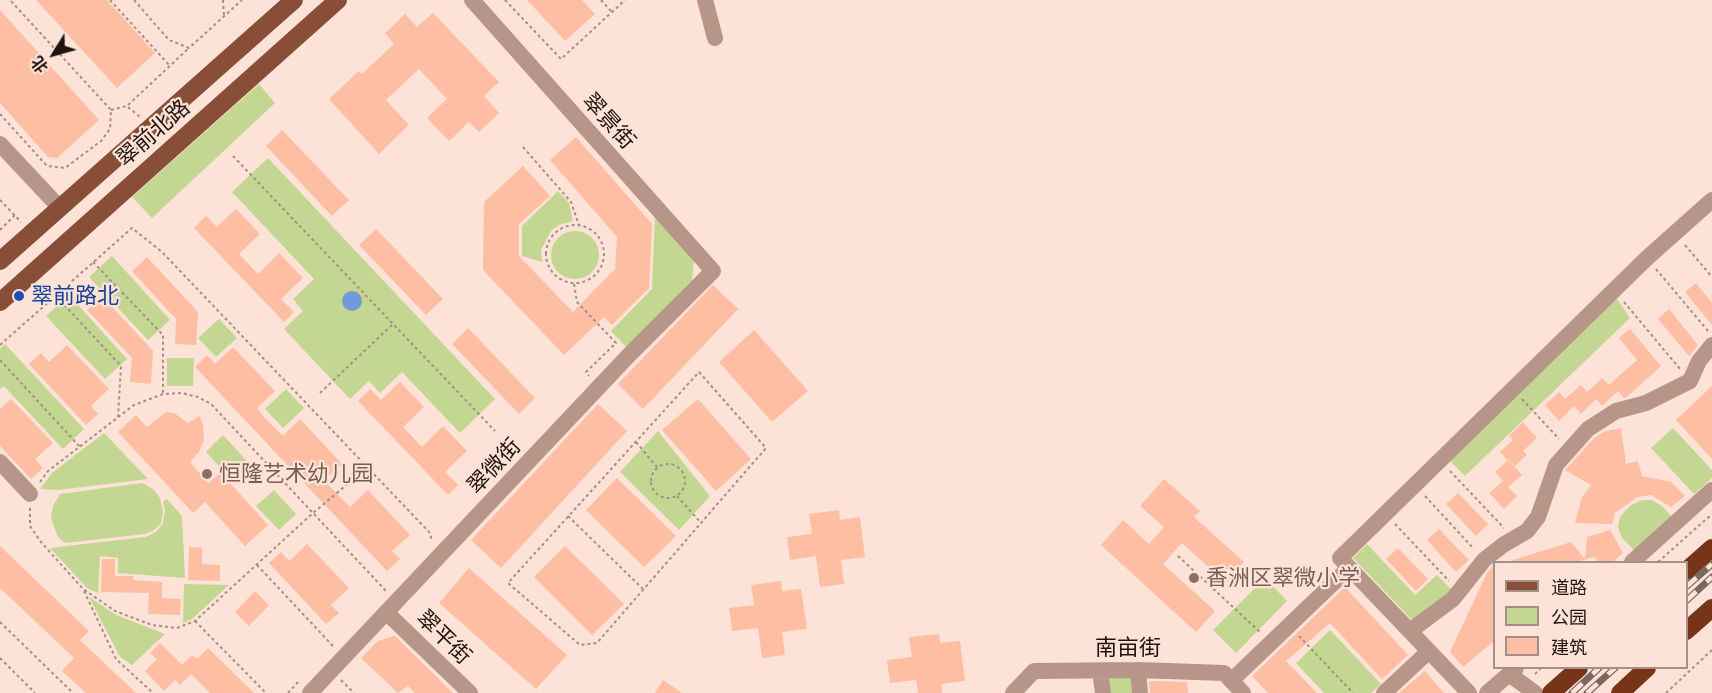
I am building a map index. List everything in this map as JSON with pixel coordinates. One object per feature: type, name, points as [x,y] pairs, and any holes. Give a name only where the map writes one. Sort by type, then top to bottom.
[{"type":"highway","points":[[1688,569],[1712,548]]},
{"type":"highway","points":[[1688,629],[1712,608]]},
{"type":"highway","points":[[1551,693],[1578,669]]},
{"type":"highway","points":[[1620,693],[1646,669]]},
{"type":"main road","name":"翠前北路","points":[[0,261],[294,0]]},
{"type":"main road","name":"翠前北路","points":[[0,302],[338,0]]},
{"type":"street","name":"翠景街","points":[[472,0],[713,271]]},
{"type":"street","points":[[705,0],[715,38]]},
{"type":"street","points":[[0,144],[60,208]]},
{"type":"street","points":[[1469,693],[1340,558],[1647,258],[1712,200]]},
{"type":"street","name":"翠微街","points":[[310,693],[713,271]]},
{"type":"street","points":[[1410,631],[1460,591],[1484,560],[1527,531],[1538,517],[1556,465],[1588,429],[1616,411],[1646,403],[1690,381],[1699,361],[1712,345]]},
{"type":"street","points":[[0,462],[30,494]]},
{"type":"street","points":[[1633,561],[1712,490]]},
{"type":"street","points":[[1244,693],[1232,680],[1349,568]]},
{"type":"street","name":"翠平街","points":[[387,614],[470,693]]},
{"type":"street","points":[[1384,693],[1429,651]]},
{"type":"street","points":[[1138,670],[1140,693]]},
{"type":"street","name":"南亩街","points":[[1013,693],[1034,671],[1138,670],[1224,673],[1232,680]]},
{"type":"street","points":[[1487,693],[1512,670]]},
{"type":"street","points":[[1512,670],[1522,693]]},
{"type":"street","points":[[1512,670],[1535,693]]},
{"type":"street","points":[[1100,671],[1103,693]]},
{"type":"path","points":[[0,114],[47,166],[65,168],[101,141],[110,129],[111,110],[10,0]]},
{"type":"path","points":[[110,0],[170,66]]},
{"type":"path","points":[[134,0],[170,40],[189,48]]},
{"type":"path","points":[[223,0],[224,16]]},
{"type":"path","points":[[111,110],[127,106],[242,0]]},
{"type":"path","points":[[505,0],[561,60],[625,0]]},
{"type":"path","points":[[601,0],[612,12]]},
{"type":"path","points":[[523,147],[572,202],[579,225]]},
{"type":"path","points":[[233,156],[495,431]]},
{"type":"path","points":[[0,200],[32,233]]},
{"type":"path","points":[[0,230],[15,215]]},
{"type":"path","points":[[569,225],[579,225],[596,233],[602,241],[604,261],[593,278],[574,284],[556,277],[546,261],[546,251],[553,234],[569,225]]},
{"type":"path","points":[[0,345],[132,228],[144,236],[430,533],[433,541],[427,548]]},
{"type":"path","points":[[1674,233],[1712,277]]},
{"type":"path","points":[[1647,258],[1712,336]]},
{"type":"path","points":[[93,262],[163,335],[163,394]]},
{"type":"path","points":[[574,284],[577,302],[616,343],[586,372],[600,387]]},
{"type":"path","points":[[1614,290],[1690,381]]},
{"type":"path","points":[[56,296],[121,366],[118,417]]},
{"type":"path","points":[[320,393],[393,324]]},
{"type":"path","points":[[0,360],[80,447]]},
{"type":"path","points":[[699,372],[766,448],[597,643],[580,645],[508,583],[636,441],[699,372]]},
{"type":"path","points":[[1512,390],[1569,450]]},
{"type":"path","points":[[368,467],[313,513],[195,621],[177,628],[152,625],[115,611],[83,590],[50,554],[30,526],[30,494],[48,471],[134,405],[163,394],[182,393],[198,397],[211,405],[313,513],[386,591]]},
{"type":"path","points":[[636,441],[657,467]]},
{"type":"path","points":[[1440,460],[1514,538]]},
{"type":"path","points":[[668,464],[682,471],[684,488],[677,496],[666,498],[655,493],[651,477],[657,467],[668,464]]},
{"type":"path","points":[[1414,486],[1484,560]]},
{"type":"path","points":[[677,496],[701,523]]},
{"type":"path","points":[[1385,514],[1460,591]]},
{"type":"path","points":[[1659,561],[1712,514]]},
{"type":"path","points":[[568,516],[644,589]]},
{"type":"path","points":[[1178,556],[1263,635]]},
{"type":"path","points":[[257,564],[333,646]]},
{"type":"path","points":[[83,590],[106,643],[116,658],[153,693]]},
{"type":"path","points":[[195,621],[266,693]]},
{"type":"path","points":[[0,622],[73,693]]},
{"type":"path","points":[[1289,625],[1353,693]]},
{"type":"path","points":[[1666,693],[1712,650]]},
{"type":"path","points":[[0,658],[35,693]]},
{"type":"green space","points":[[259,84],[275,103],[152,218],[132,197]]},
{"type":"green space","points":[[268,158],[495,399],[460,433],[402,372],[380,393],[369,381],[350,399],[284,329],[303,311],[293,299],[314,279],[232,192]]},
{"type":"green space","points":[[558,191],[569,203],[573,221],[559,225],[551,231],[541,250],[542,262],[522,256],[522,226]]},
{"type":"green space","points":[[655,216],[694,260],[692,280],[627,348],[611,331],[652,289]]},
{"type":"green space","points":[[570,231],[580,231],[592,238],[599,250],[599,260],[592,272],[580,279],[570,279],[555,268],[551,260],[551,250],[562,235]]},
{"type":"green space","points":[[112,256],[170,320],[148,340],[89,277]]},
{"type":"green space","points":[[69,295],[127,359],[105,379],[46,316]]},
{"type":"green space","points":[[1615,296],[1630,318],[1465,476],[1448,459]]},
{"type":"green space","points":[[219,319],[237,338],[216,357],[198,338]]},
{"type":"green space","points":[[5,344],[84,429],[63,449],[4,386],[0,389],[0,349]]},
{"type":"green space","points":[[167,358],[194,358],[193,386],[167,386]]},
{"type":"green space","points":[[286,389],[304,408],[283,428],[265,409]]},
{"type":"green space","points":[[1673,428],[1712,470],[1712,478],[1694,494],[1651,448]]},
{"type":"green space","points":[[658,431],[710,496],[679,530],[620,472]]},
{"type":"green space","points":[[104,433],[148,479],[58,490],[40,489],[52,473]]},
{"type":"green space","points":[[223,435],[246,460],[228,476],[206,452]]},
{"type":"green space","points":[[142,483],[153,489],[160,498],[163,512],[161,523],[154,530],[145,534],[65,543],[58,537],[51,518],[53,506],[60,494]]},
{"type":"green space","points":[[274,490],[296,514],[279,530],[256,506]]},
{"type":"green space","points":[[167,499],[182,516],[185,578],[118,573],[118,558],[100,556],[98,593],[87,588],[50,548],[145,537],[156,532],[163,523],[165,510],[163,502]]},
{"type":"green space","points":[[1642,500],[1652,500],[1662,506],[1673,518],[1635,551],[1622,538],[1618,527],[1620,517],[1630,506]]},
{"type":"green space","points":[[1367,544],[1415,595],[1437,575],[1454,592],[1414,622],[1353,558]]},
{"type":"green space","points":[[1265,578],[1287,601],[1236,653],[1213,630]]},
{"type":"green space","points":[[184,584],[229,585],[192,619],[183,623]]},
{"type":"green space","points":[[89,597],[116,615],[165,634],[132,665],[120,657]]},
{"type":"green space","points":[[1330,630],[1381,684],[1371,693],[1324,693],[1296,663]]},
{"type":"green space","points":[[1107,674],[1133,674],[1135,693],[1109,693]]},
{"type":"water","points":[[352,291],[359,294],[362,301],[359,308],[352,311],[345,308],[342,301],[345,294]]},
{"type":"building","points":[[36,0],[107,0],[155,53],[117,88]]},
{"type":"building","points":[[527,0],[582,0],[595,14],[565,41]]},
{"type":"building","points":[[0,10],[99,120],[57,158],[48,157],[0,103]]},
{"type":"building","points":[[433,13],[499,82],[484,96],[499,113],[479,132],[469,122],[449,141],[427,118],[447,99],[419,69],[386,100],[409,125],[379,154],[329,99],[359,71],[362,74],[394,44],[385,33],[405,14],[417,27]]},
{"type":"building","points":[[282,130],[349,200],[332,216],[266,146]]},
{"type":"building","points":[[576,137],[652,224],[649,288],[612,325],[604,317],[564,355],[483,270],[484,202],[523,166],[550,196],[519,224],[519,256],[573,312],[615,269],[617,237],[550,160]]},
{"type":"building","points":[[236,209],[260,234],[239,254],[258,274],[279,253],[303,278],[281,299],[294,312],[284,322],[194,228],[206,216],[217,227]]},
{"type":"building","points":[[376,229],[443,299],[426,315],[359,245]]},
{"type":"building","points":[[147,257],[198,312],[196,345],[175,344],[176,319],[132,271]]},
{"type":"building","points":[[1696,283],[1712,303],[1712,325],[1685,292]]},
{"type":"building","points":[[713,285],[738,309],[643,409],[618,384]]},
{"type":"building","points":[[102,296],[153,351],[151,384],[130,382],[132,358],[87,310]]},
{"type":"building","points":[[1669,309],[1698,345],[1689,356],[1658,319]]},
{"type":"building","points":[[468,328],[535,398],[519,414],[452,344]]},
{"type":"building","points":[[1630,329],[1661,366],[1627,397],[1624,398],[1618,391],[1602,406],[1596,399],[1581,414],[1574,406],[1559,421],[1545,405],[1559,392],[1565,399],[1581,385],[1587,392],[1602,378],[1609,385],[1637,360],[1619,338]]},
{"type":"building","points":[[754,330],[808,391],[772,422],[719,362]]},
{"type":"building","points":[[67,345],[109,389],[91,406],[98,414],[86,425],[29,364],[41,353],[49,362]]},
{"type":"building","points":[[233,347],[275,391],[257,408],[264,417],[283,436],[300,419],[342,464],[324,480],[342,499],[350,507],[368,490],[410,535],[392,551],[400,559],[387,571],[195,367],[207,355],[215,364]]},
{"type":"building","points":[[400,382],[424,407],[403,427],[422,447],[443,426],[467,451],[445,472],[458,485],[448,495],[358,401],[370,389],[381,400]]},
{"type":"building","points":[[1712,386],[1712,459],[1676,420]]},
{"type":"building","points":[[11,399],[53,443],[35,459],[43,468],[31,479],[0,446],[0,409]]},
{"type":"building","points":[[698,399],[751,459],[716,491],[662,430]]},
{"type":"building","points":[[598,404],[627,431],[501,568],[471,540]]},
{"type":"building","points":[[166,412],[174,413],[188,423],[200,416],[204,440],[199,452],[190,462],[208,483],[221,473],[268,525],[245,546],[205,502],[193,513],[118,432],[136,415],[147,427]]},
{"type":"building","points":[[1523,422],[1537,438],[1523,451],[1527,455],[1514,467],[1500,452],[1513,440],[1509,436]]},
{"type":"building","points":[[1621,428],[1626,464],[1638,461],[1642,476],[1671,482],[1685,496],[1671,507],[1651,495],[1637,497],[1615,513],[1612,524],[1575,523],[1582,497],[1591,485],[1565,470],[1595,437],[1606,431]]},
{"type":"building","points":[[1508,460],[1522,475],[1508,487],[1517,496],[1504,509],[1489,493],[1503,481],[1495,472]]},
{"type":"building","points":[[617,478],[676,536],[644,567],[586,510]]},
{"type":"building","points":[[1164,479],[1200,511],[1194,517],[1244,562],[1226,583],[1182,543],[1163,564],[1215,611],[1196,632],[1101,545],[1123,520],[1149,544],[1164,527],[1140,506]]},
{"type":"building","points":[[1458,493],[1488,524],[1476,536],[1446,504]]},
{"type":"building","points":[[839,510],[840,520],[860,517],[865,557],[841,560],[844,584],[820,587],[816,556],[790,560],[787,537],[812,534],[809,514]]},
{"type":"building","points":[[1439,529],[1469,560],[1456,572],[1427,540]]},
{"type":"building","points":[[1610,530],[1623,553],[1614,561],[1598,561],[1594,557],[1580,561],[1513,561],[1571,542],[1585,559],[1587,537]]},
{"type":"building","points":[[307,544],[349,588],[331,605],[339,613],[326,624],[269,563],[281,552],[289,561]]},
{"type":"building","points":[[0,546],[89,631],[80,640],[136,693],[86,693],[62,671],[74,658],[0,588]]},
{"type":"building","points":[[565,546],[624,604],[592,635],[534,577]]},
{"type":"building","points":[[189,547],[202,548],[202,564],[220,565],[220,581],[188,580]]},
{"type":"building","points":[[1398,548],[1428,579],[1416,591],[1386,559]]},
{"type":"building","points":[[102,559],[115,559],[115,576],[133,576],[133,580],[162,582],[162,598],[181,599],[180,615],[148,614],[149,593],[101,592]]},
{"type":"building","points":[[1493,566],[1493,642],[1463,667],[1450,652],[1487,573]]},
{"type":"building","points":[[469,568],[567,655],[536,689],[439,603]]},
{"type":"building","points":[[781,581],[782,591],[801,589],[807,629],[782,632],[785,655],[762,658],[758,628],[732,631],[729,608],[754,605],[751,585]]},
{"type":"building","points":[[1345,587],[1408,655],[1382,679],[1330,623],[1286,661],[1317,693],[1268,693],[1252,676]]},
{"type":"building","points":[[255,591],[269,605],[249,626],[235,612]]},
{"type":"building","points":[[939,634],[940,643],[960,641],[965,681],[941,684],[942,693],[918,693],[916,680],[890,683],[887,660],[912,657],[909,637]]},
{"type":"building","points":[[395,636],[453,693],[415,693],[408,686],[398,693],[361,658],[378,641]]},
{"type":"building","points":[[160,643],[182,665],[192,655],[197,659],[208,648],[254,693],[210,693],[191,674],[180,685],[175,680],[164,691],[145,671],[157,659],[150,653]]},
{"type":"building","points":[[1425,671],[1444,693],[1399,693],[1401,691]]},
{"type":"building","points":[[663,680],[682,693],[655,693]]},
{"type":"building","points":[[1149,681],[1187,682],[1188,693],[1150,693]]},
{"type":"railway","points":[[1688,585],[1712,564]]},
{"type":"railway","points":[[1688,599],[1712,577]]},
{"type":"railway","points":[[1572,693],[1598,669]]},
{"type":"railway","points":[[1587,693],[1614,669]]},
{"type":"place","name":"翠前路北","points":[[19,296]]},
{"type":"place","name":"恒隆艺术幼儿园","points":[[207,474]]},
{"type":"place","name":"香洲区翠微小学","points":[[1194,578]]}]
